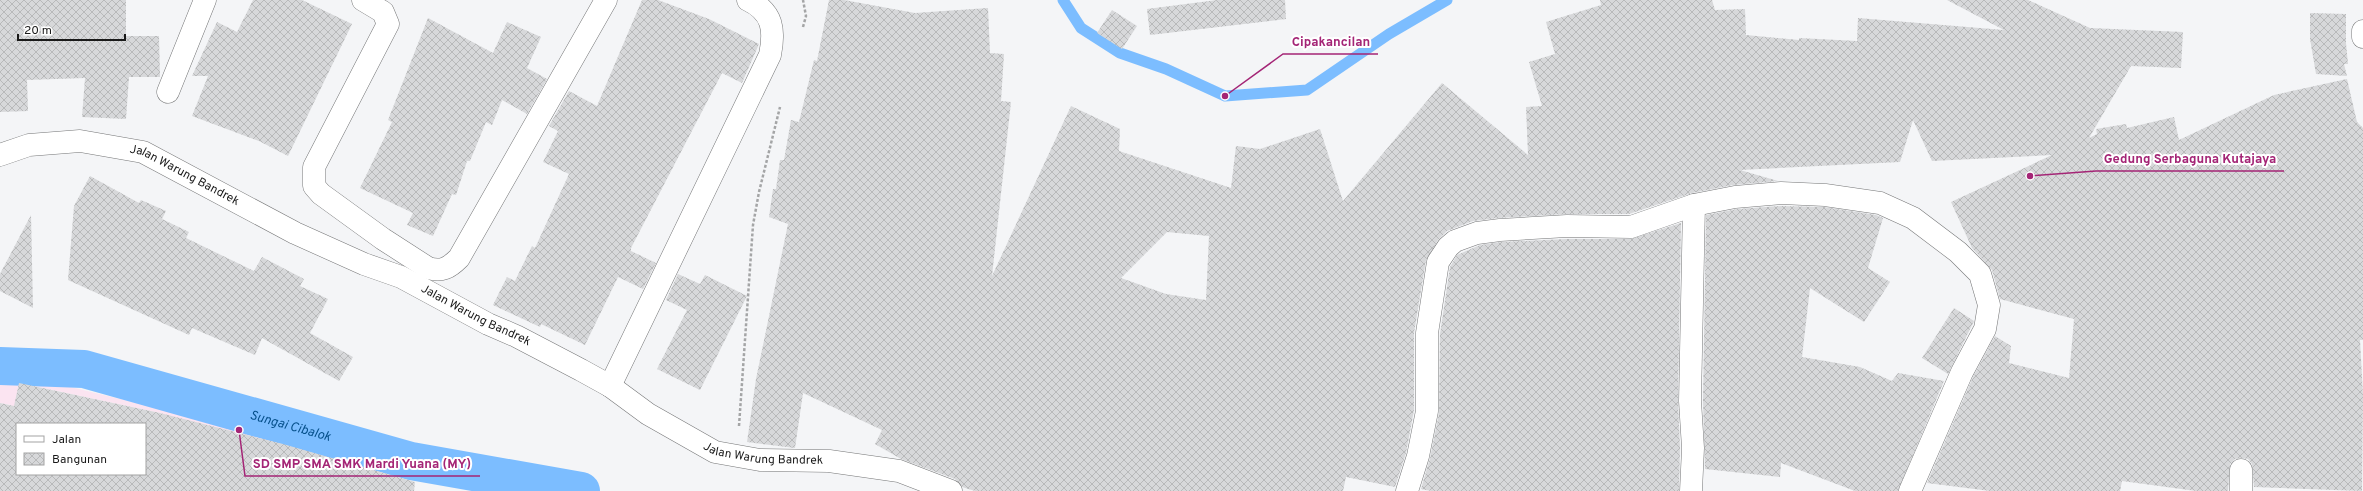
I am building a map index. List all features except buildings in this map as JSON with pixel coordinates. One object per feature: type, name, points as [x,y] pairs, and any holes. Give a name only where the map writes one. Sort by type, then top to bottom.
[{"type":"street","points":[[168,92],[205,0]]},
{"type":"street","points":[[363,0],[383,12],[388,24],[314,167],[314,186],[321,194],[383,240],[428,268],[436,270],[451,266],[459,258],[606,0]]},
{"type":"street","points":[[610,386],[770,55],[772,44],[771,22],[761,6],[748,0]]},
{"type":"street","points":[[2363,31],[2363,37]]},
{"type":"street","name":"Jalan Warung Bandrek","points":[[0,155],[28,145],[80,141],[142,152],[288,230],[331,250],[401,277],[610,386],[687,437],[715,452],[735,457],[829,461],[899,471],[950,491]]},
{"type":"street","points":[[1407,491],[1418,456],[1427,411],[1427,333],[1438,262],[1448,247],[1455,242],[1477,233],[1500,230],[1567,226],[1631,227],[1694,205],[1734,197],[1781,194],[1825,195],[1880,203],[1914,218],[1958,252],[1980,274],[1989,305],[1985,329],[1962,372],[1910,491]]},
{"type":"street","points":[[1691,491],[1693,448],[1690,401],[1694,205]]},
{"type":"path","points":[[802,31],[806,16],[803,0]]},
{"type":"path","points":[[735,457],[740,415],[753,225],[758,192],[782,100]]},
{"type":"shaded area","points":[[12,373],[283,438],[401,475],[396,491],[160,413],[20,383],[10,426],[16,474],[0,481],[0,458],[11,405],[0,403],[0,376]]},
{"type":"waterway","points":[[1063,0],[1081,28],[1120,53],[1166,69],[1225,96],[1307,90],[1389,34],[1447,0]]},
{"type":"waterway","name":"Sungai Cibalok","points":[[0,366],[84,369],[411,461],[581,491]]},
{"type":"place","name":"Cipakancilan","points":[[1225,96]]},
{"type":"place","name":"Gedung Serbaguna Kutajaya","points":[[2030,176]]},
{"type":"place","name":"SD SMP SMA SMK Mardi Yuana (MY)","points":[[239,430]]}]
